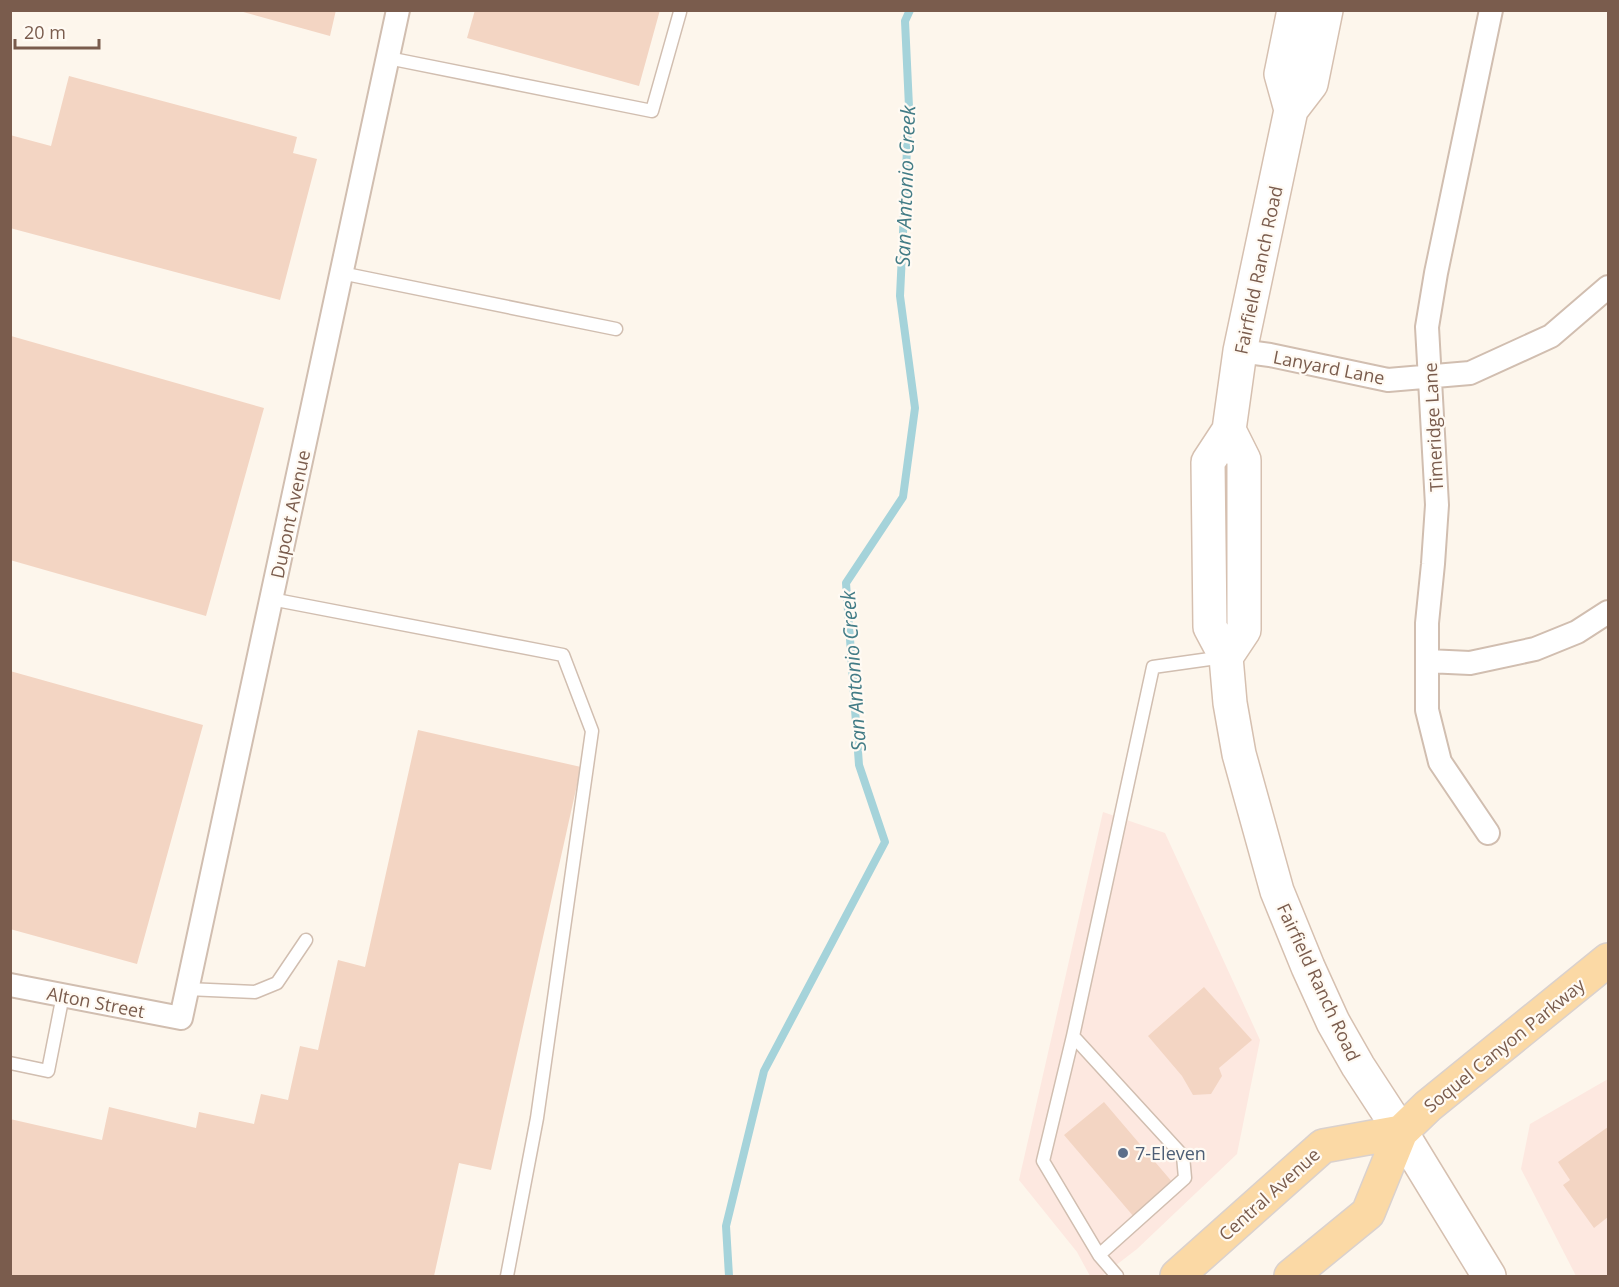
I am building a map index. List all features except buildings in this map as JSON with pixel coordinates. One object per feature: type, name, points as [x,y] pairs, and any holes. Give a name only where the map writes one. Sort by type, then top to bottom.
[{"type":"main road","name":"Soquel Canyon Parkway","points":[[1401,1132],[1428,1106],[1608,960]]},
{"type":"main road","name":"Central Avenue","points":[[1177,1276],[1323,1146],[1401,1132]]},
{"type":"main road","points":[[1291,1276],[1368,1213],[1401,1132]]},
{"type":"street","name":"Dupont Avenue","points":[[181,1018],[398,10]]},
{"type":"street","name":"Fairfield Ranch Road","points":[[1291,110],[1281,74],[1294,10]]},
{"type":"street","name":"Fairfield Ranch Road","points":[[1326,10],[1311,84],[1291,110],[1240,351],[1229,430],[1208,462],[1210,627],[1226,657],[1230,703],[1239,754],[1276,891],[1308,967],[1333,1022],[1358,1066],[1489,1276]]},
{"type":"street","name":"Timeridge Lane","points":[[1488,832],[1440,762],[1427,710],[1427,623],[1434,564],[1437,505],[1427,327],[1436,273],[1491,10]]},
{"type":"street","name":"Lanyard Lane","points":[[1240,351],[1270,355],[1388,380],[1470,374],[1551,336],[1608,287]]},
{"type":"street","points":[[1427,661],[1470,663],[1535,649],[1577,632],[1608,612]]},
{"type":"street","name":"Alton Street","points":[[10,986],[181,1018]]},
{"type":"lane","points":[[388,58],[652,111],[680,12]]},
{"type":"lane","points":[[341,273],[616,329]]},
{"type":"lane","points":[[271,599],[563,655],[592,730],[537,1118],[507,1276]]},
{"type":"lane","points":[[1117,1276],[1099,1255],[1044,1161],[1153,667],[1226,657]]},
{"type":"lane","points":[[187,989],[255,992],[277,983],[306,940]]},
{"type":"lane","points":[[10,1063],[48,1071],[63,995]]},
{"type":"lane","points":[[1073,1036],[1183,1156],[1185,1178],[1099,1255]]},
{"type":"shaded area","points":[[1103,812],[1165,833],[1260,1040],[1237,1154],[1137,1249],[1102,1276],[1090,1276],[1077,1252],[1019,1180]]},
{"type":"shaded area","points":[[1608,1079],[1608,1276],[1576,1276],[1521,1169],[1530,1124]]},
{"type":"waterway","name":"San Antonio Creek","points":[[729,1276],[726,1226],[764,1071],[885,842],[859,765],[846,583],[903,497],[915,408],[900,296],[909,107],[905,21],[910,10]]},
{"type":"place","name":"7-Eleven","points":[[1123,1153]]}]
